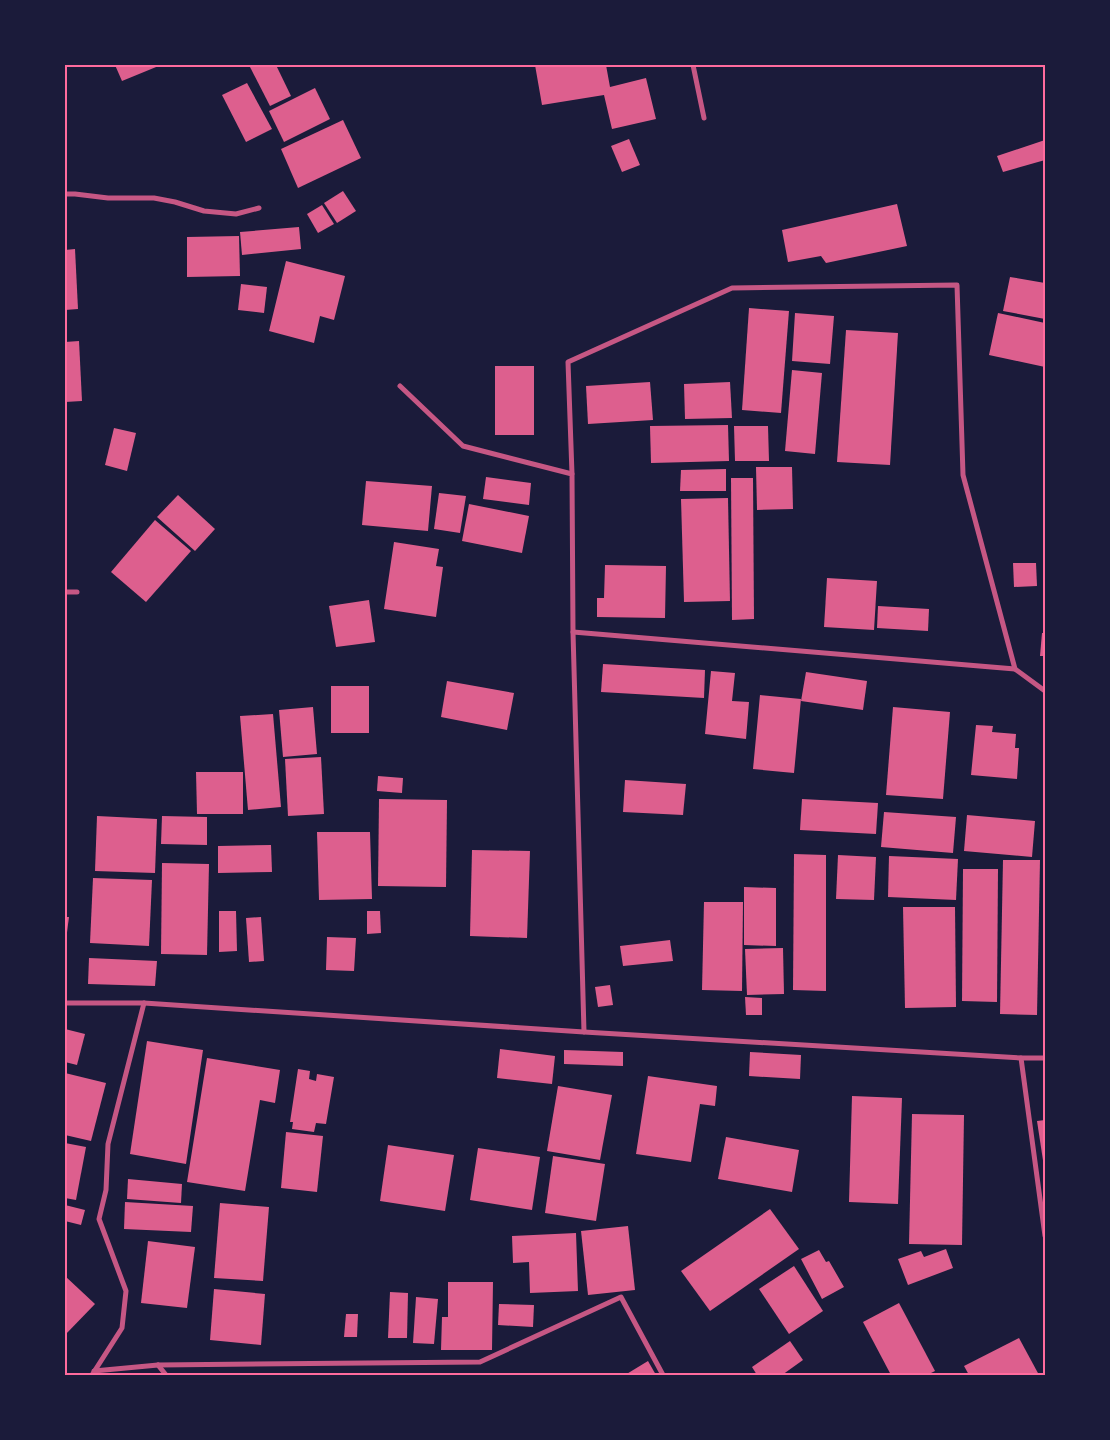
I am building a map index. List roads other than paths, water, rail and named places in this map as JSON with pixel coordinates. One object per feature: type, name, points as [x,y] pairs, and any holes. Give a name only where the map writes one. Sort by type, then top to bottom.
[{"type":"street","points":[[693,65],[704,118]]},
{"type":"street","points":[[65,194],[108,198],[154,198],[204,211],[236,214],[259,208]]},
{"type":"street","points":[[584,1032],[568,362],[732,288],[957,285],[963,475],[1015,669]]},
{"type":"street","points":[[400,386],[463,446],[572,474]]},
{"type":"street","points":[[65,592],[77,592]]},
{"type":"street","points":[[573,632],[1015,669],[1045,691]]},
{"type":"street","points":[[65,1003],[144,1003],[584,1032],[1045,1058]]},
{"type":"street","points":[[93,1373],[122,1328],[126,1291],[99,1219],[106,1190],[108,1144],[144,1003]]},
{"type":"street","points":[[1021,1058],[1045,1236]]},
{"type":"street","points":[[93,1373],[158,1365],[480,1362],[621,1297],[663,1375]]},
{"type":"street","points":[[158,1365],[166,1375]]}]
